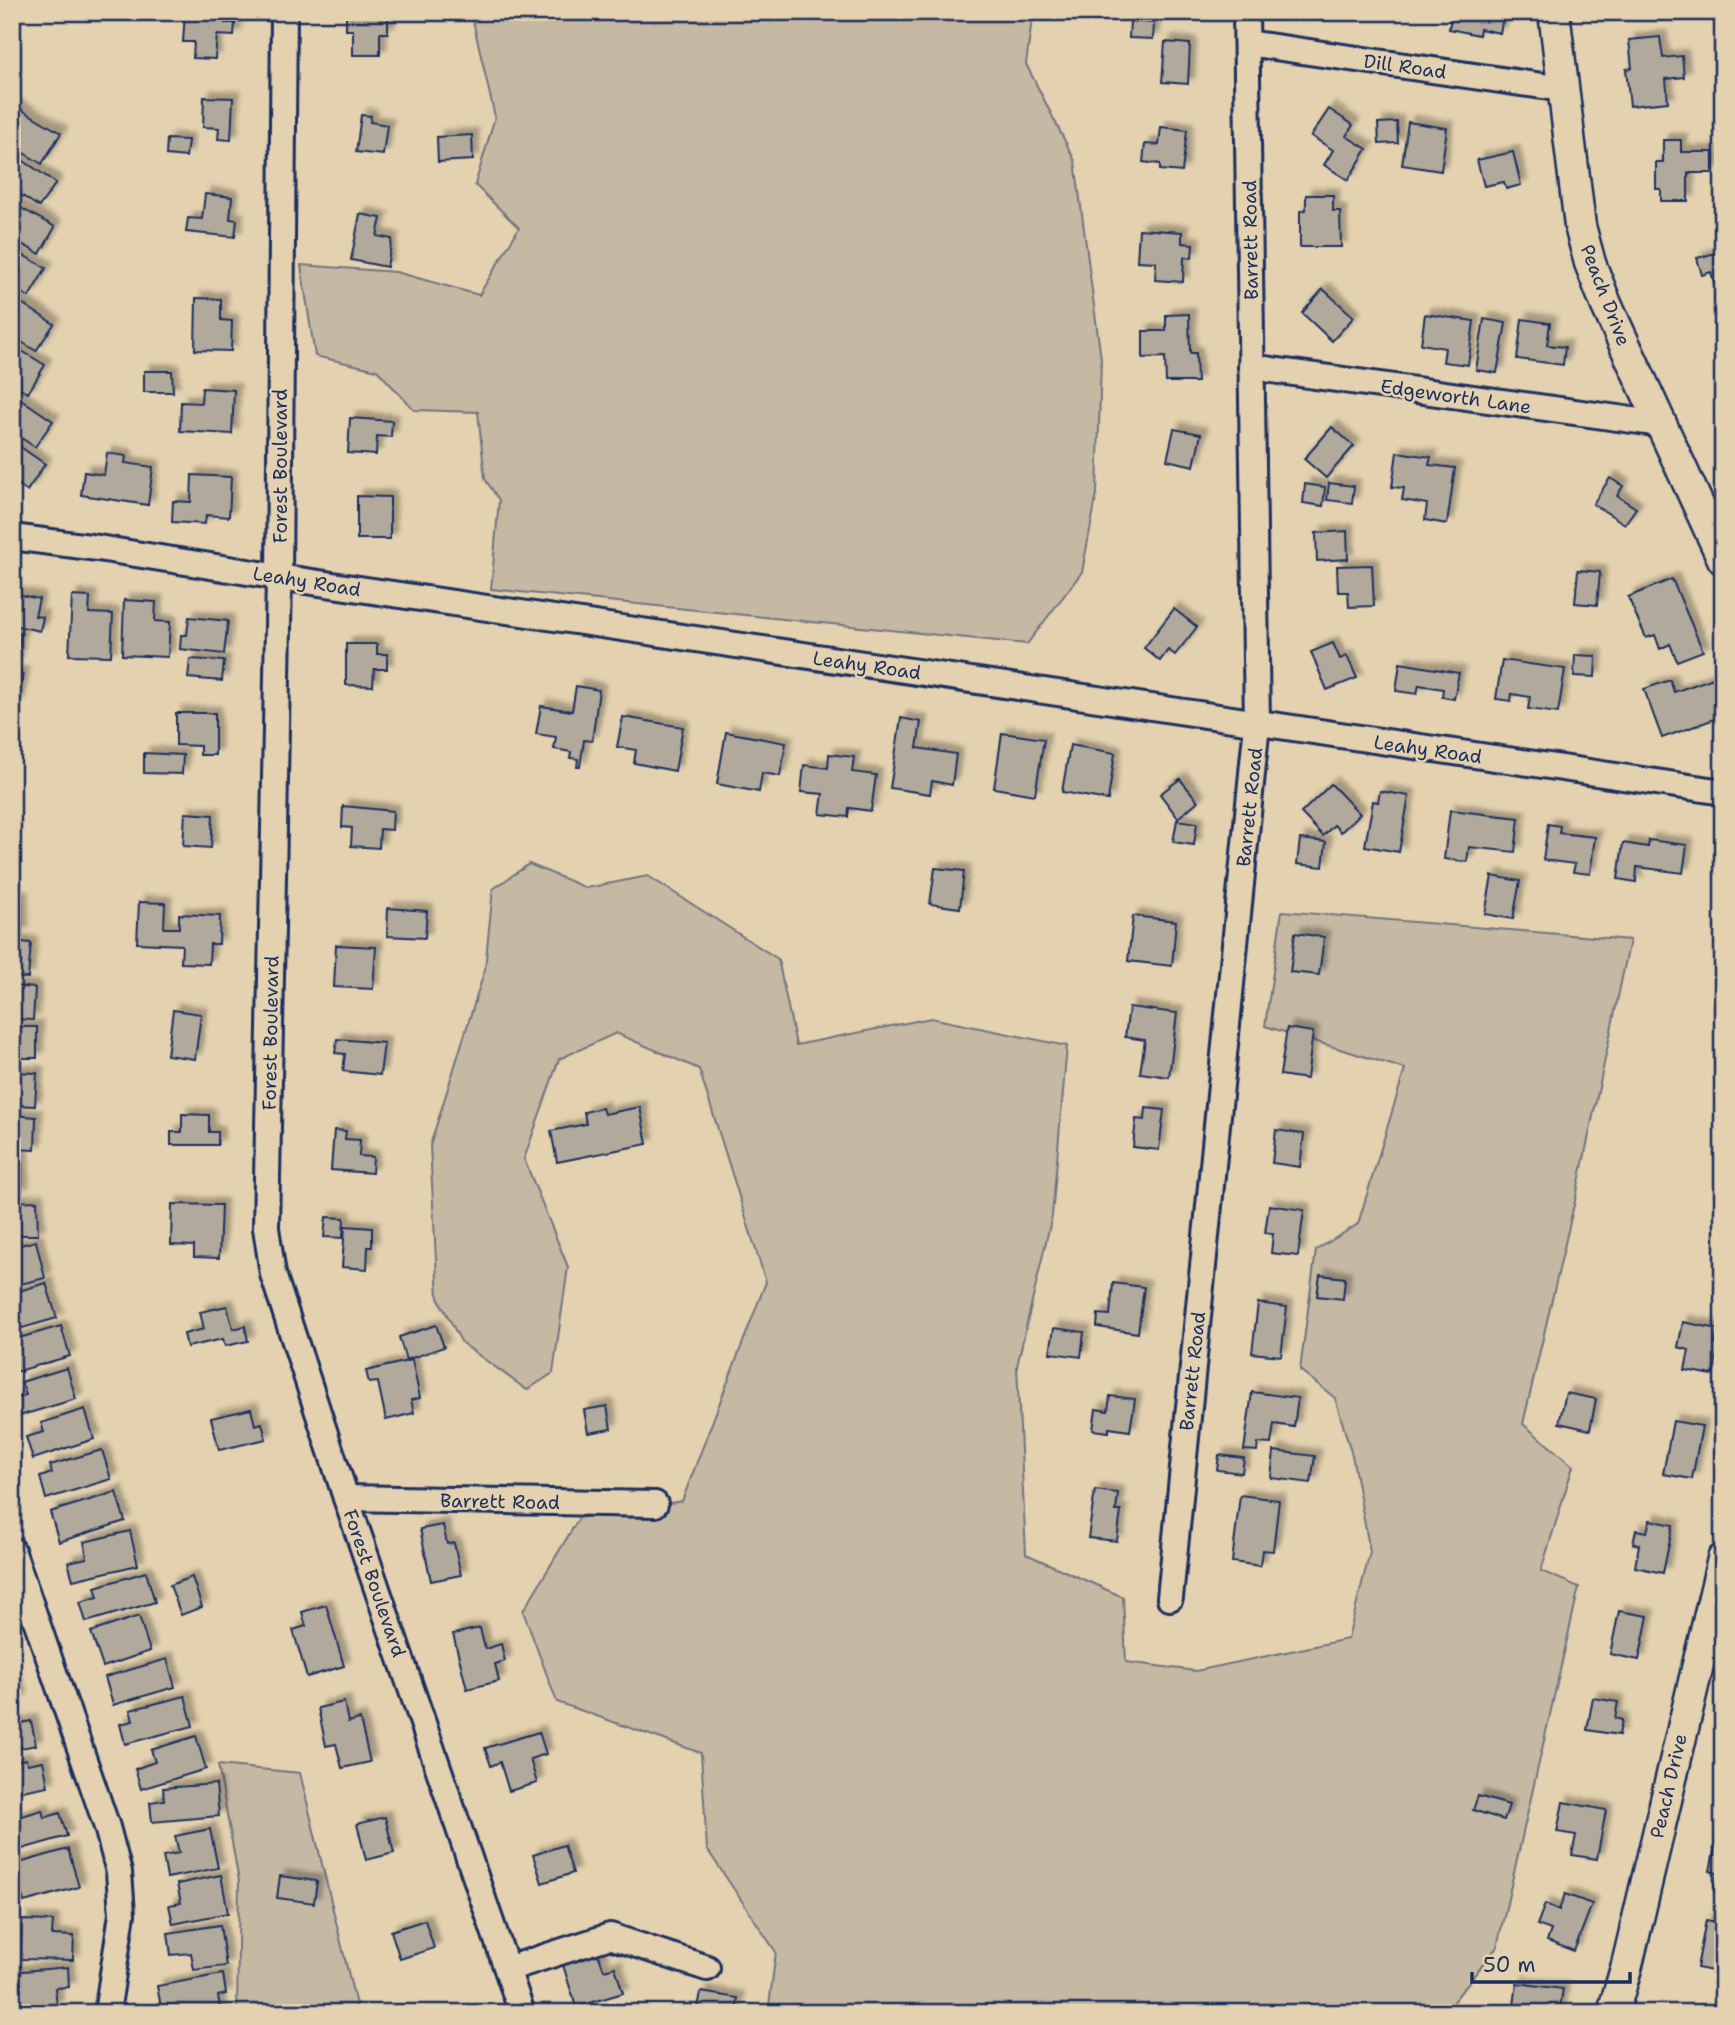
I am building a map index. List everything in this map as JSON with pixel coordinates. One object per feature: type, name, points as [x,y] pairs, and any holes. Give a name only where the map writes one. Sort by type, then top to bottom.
[{"type":"main road","name":"Peach Drive","points":[[1554,12],[1580,226],[1587,251],[1606,304],[1723,559]]},
{"type":"main road","name":"Peach Drive","points":[[1613,2013],[1627,1965],[1723,1559]]},
{"type":"street","name":"Forest Boulevard","points":[[284,12],[279,577],[266,1228],[273,1274],[346,1498],[522,2013]]},
{"type":"street","name":"Barrett Road","points":[[1170,1598],[1258,723],[1246,12]]},
{"type":"street","name":"Dill Road","points":[[1247,43],[1563,89]]},
{"type":"street","name":"Edgeworth Lane","points":[[1251,368],[1661,424]]},
{"type":"street","name":"Leahy Road","points":[[12,537],[1723,792]]},
{"type":"street","name":"Barrett Road","points":[[346,1498],[655,1504]]},
{"type":"street","points":[[12,1550],[107,1827],[119,1872],[122,1914],[107,2013]]},
{"type":"street","points":[[507,1969],[610,1936],[707,1968]]},
{"type":"shaded area","points":[[471,12],[1033,12],[1026,64],[1075,161],[1101,359],[1097,493],[1082,572],[1027,644],[491,589],[499,500],[485,479],[478,412],[414,410],[377,370],[315,356],[301,265],[396,272],[479,295],[519,228],[475,185],[495,117]]},
{"type":"shaded area","points":[[529,864],[586,888],[648,876],[778,959],[796,1045],[931,1018],[1067,1046],[1052,1216],[1017,1366],[1026,1554],[1123,1597],[1126,1662],[1196,1671],[1348,1639],[1370,1552],[1352,1455],[1335,1398],[1300,1370],[1316,1250],[1358,1224],[1405,1069],[1265,1026],[1282,911],[1630,940],[1577,1192],[1523,1424],[1573,1466],[1541,1571],[1579,1587],[1497,1947],[1444,2013],[768,2013],[776,1952],[707,1849],[701,1753],[557,1702],[523,1611],[579,1518],[682,1501],[766,1282],[699,1069],[616,1033],[559,1059],[524,1159],[568,1267],[553,1373],[527,1390],[462,1343],[438,1298],[430,1146],[485,969],[493,889]]},
{"type":"shaded area","points":[[218,1765],[300,1773],[358,2013],[237,2013],[239,1881]]},
{"type":"building","points":[[185,12],[226,12],[225,23],[235,23],[234,36],[217,35],[215,59],[193,58],[194,42],[183,42]]},
{"type":"building","points":[[1452,12],[1504,12],[1500,33],[1480,29],[1479,35],[1449,29]]},
{"type":"building","points":[[346,13],[388,13],[388,33],[380,33],[380,55],[353,55],[353,30],[346,30]]},
{"type":"building","points":[[1130,21],[1154,23],[1153,39],[1129,38]]},
{"type":"building","points":[[1660,37],[1663,58],[1682,56],[1684,77],[1666,79],[1668,102],[1630,106],[1626,69],[1632,68],[1629,40]]},
{"type":"building","points":[[1165,42],[1190,44],[1188,84],[1162,82]]},
{"type":"building","points":[[204,97],[233,98],[231,140],[218,139],[219,128],[203,127]]},
{"type":"building","points":[[12,104],[61,133],[42,164],[12,146],[12,138],[18,128],[12,125]]},
{"type":"building","points":[[1329,109],[1353,125],[1346,136],[1367,149],[1348,180],[1324,165],[1333,150],[1311,136]]},
{"type":"building","points":[[361,115],[371,116],[370,122],[387,125],[383,155],[356,152]]},
{"type":"building","points":[[1397,122],[1398,143],[1379,144],[1378,123]]},
{"type":"building","points":[[1408,122],[1447,128],[1441,171],[1402,165]]},
{"type":"building","points":[[1161,127],[1187,130],[1182,172],[1160,170],[1160,164],[1143,162],[1145,144],[1159,145]]},
{"type":"building","points":[[472,135],[473,160],[438,162],[437,137]]},
{"type":"building","points":[[167,139],[188,140],[186,157],[166,155]]},
{"type":"building","points":[[1663,140],[1681,140],[1681,152],[1713,152],[1713,173],[1688,173],[1688,201],[1661,201],[1661,189],[1656,189],[1656,162],[1663,162]]},
{"type":"building","points":[[1513,152],[1521,185],[1506,189],[1504,182],[1484,186],[1477,160]]},
{"type":"building","points":[[12,153],[56,183],[39,207],[12,189]]},
{"type":"building","points":[[205,194],[232,197],[230,219],[237,220],[235,237],[186,232],[188,218],[202,219]]},
{"type":"building","points":[[1306,195],[1333,195],[1333,211],[1340,211],[1341,247],[1300,247],[1300,211],[1306,210]]},
{"type":"building","points":[[12,203],[55,227],[40,254],[12,239]]},
{"type":"building","points":[[360,214],[381,218],[377,236],[392,239],[387,267],[351,260]]},
{"type":"building","points":[[1139,229],[1182,232],[1182,243],[1193,244],[1192,258],[1184,257],[1183,282],[1155,280],[1156,262],[1137,261]]},
{"type":"building","points":[[12,249],[46,268],[29,297],[12,287]]},
{"type":"building","points":[[1723,251],[1723,315],[1711,272],[1702,275],[1697,258]]},
{"type":"building","points":[[1323,289],[1354,317],[1332,341],[1302,313]]},
{"type":"building","points":[[12,297],[54,324],[36,351],[12,336]]},
{"type":"building","points":[[196,298],[221,299],[221,320],[232,321],[231,351],[195,350]]},
{"type":"building","points":[[1189,314],[1190,353],[1196,353],[1197,382],[1166,382],[1165,357],[1143,358],[1143,331],[1166,331],[1166,315]]},
{"type":"building","points":[[1425,314],[1474,321],[1468,365],[1443,362],[1445,348],[1421,344]]},
{"type":"building","points":[[1484,319],[1506,323],[1497,373],[1476,370]]},
{"type":"building","points":[[1522,319],[1550,323],[1547,345],[1565,347],[1563,365],[1517,359]]},
{"type":"building","points":[[12,345],[45,365],[28,393],[12,383]]},
{"type":"building","points":[[144,371],[172,371],[173,392],[144,392]]},
{"type":"building","points":[[202,388],[234,390],[232,434],[180,431],[181,402],[201,403]]},
{"type":"building","points":[[12,393],[53,421],[35,447],[12,432]]},
{"type":"building","points":[[350,418],[392,421],[391,437],[377,436],[376,455],[348,453]]},
{"type":"building","points":[[1332,427],[1354,446],[1326,478],[1304,459]]},
{"type":"building","points":[[1174,429],[1201,434],[1194,466],[1167,460]]},
{"type":"building","points":[[12,441],[45,464],[27,491],[12,480],[15,468],[12,466]]},
{"type":"building","points":[[1397,452],[1431,457],[1429,465],[1455,468],[1447,524],[1425,520],[1427,504],[1402,500],[1404,488],[1392,487]]},
{"type":"building","points":[[107,453],[126,456],[125,463],[153,467],[148,505],[81,495],[84,472],[104,475]]},
{"type":"building","points":[[192,475],[231,477],[229,517],[206,515],[205,524],[172,522],[173,501],[191,502]]},
{"type":"building","points":[[1610,478],[1623,486],[1617,496],[1636,508],[1625,524],[1593,504]]},
{"type":"building","points":[[1329,483],[1354,486],[1352,503],[1327,500]]},
{"type":"building","points":[[1305,484],[1325,487],[1323,506],[1303,503]]},
{"type":"building","points":[[357,496],[390,497],[390,539],[357,539]]},
{"type":"building","points":[[1347,531],[1348,559],[1317,561],[1316,533]]},
{"type":"building","points":[[1372,565],[1374,606],[1349,607],[1348,592],[1338,592],[1337,566]]},
{"type":"building","points":[[1578,570],[1600,572],[1597,605],[1575,603]]},
{"type":"building","points":[[1672,579],[1703,651],[1677,661],[1670,644],[1660,649],[1655,635],[1646,638],[1628,597]]},
{"type":"building","points":[[12,593],[39,599],[35,616],[43,617],[40,631],[12,625]]},
{"type":"building","points":[[72,596],[90,597],[89,613],[113,614],[111,656],[69,655]]},
{"type":"building","points":[[124,600],[156,602],[155,621],[170,622],[168,657],[122,655]]},
{"type":"building","points":[[1174,609],[1197,627],[1175,655],[1168,650],[1160,661],[1144,648]]},
{"type":"building","points":[[189,617],[228,621],[224,654],[180,649],[181,635],[187,635]]},
{"type":"building","points":[[12,632],[21,634],[16,664],[12,664]]},
{"type":"building","points":[[1333,643],[1340,659],[1347,656],[1357,678],[1327,690],[1311,652]]},
{"type":"building","points":[[346,644],[377,644],[377,654],[387,654],[387,669],[374,669],[373,686],[346,685]]},
{"type":"building","points":[[1575,655],[1596,656],[1595,677],[1574,676]]},
{"type":"building","points":[[190,659],[224,661],[222,681],[188,678]]},
{"type":"building","points":[[1502,660],[1565,669],[1558,713],[1528,709],[1530,697],[1512,694],[1511,701],[1496,699]]},
{"type":"building","points":[[1400,663],[1459,673],[1454,699],[1442,697],[1443,689],[1419,685],[1417,694],[1396,691]]},
{"type":"building","points":[[12,672],[23,674],[18,704],[12,703]]},
{"type":"building","points":[[1719,676],[1723,686],[1723,716],[1662,738],[1644,689],[1670,680],[1674,692]]},
{"type":"building","points":[[576,686],[599,690],[592,741],[584,740],[580,767],[577,767],[578,759],[570,758],[571,752],[554,749],[556,737],[536,734],[541,706],[572,711]]},
{"type":"building","points":[[176,713],[215,713],[215,755],[200,755],[200,746],[176,745]]},
{"type":"building","points":[[623,717],[683,727],[675,771],[634,763],[636,750],[617,747]]},
{"type":"building","points":[[901,718],[921,722],[917,748],[956,754],[952,785],[932,781],[930,794],[890,788]]},
{"type":"building","points":[[726,732],[786,743],[780,776],[762,773],[759,792],[717,784]]},
{"type":"building","points":[[1002,733],[1044,739],[1035,795],[994,788]]},
{"type":"building","points":[[1070,745],[1115,753],[1108,800],[1062,792]]},
{"type":"building","points":[[144,753],[183,755],[182,774],[144,773]]},
{"type":"building","points":[[829,754],[854,757],[852,772],[876,775],[871,811],[849,808],[848,817],[820,814],[823,794],[801,792],[804,765],[828,768]]},
{"type":"building","points":[[1180,779],[1198,801],[1178,818],[1160,794]]},
{"type":"building","points":[[1331,784],[1360,814],[1341,832],[1334,825],[1323,836],[1301,813]]},
{"type":"building","points":[[1380,791],[1409,796],[1399,852],[1365,846],[1373,801],[1378,802]]},
{"type":"building","points":[[343,806],[393,811],[392,830],[380,829],[379,848],[351,846],[352,828],[342,827]]},
{"type":"building","points":[[1450,810],[1519,818],[1515,852],[1469,847],[1467,862],[1444,859]]},
{"type":"building","points":[[185,813],[213,815],[211,848],[183,846]]},
{"type":"building","points":[[1177,820],[1197,823],[1194,845],[1173,842]]},
{"type":"building","points":[[1548,824],[1560,826],[1559,833],[1595,837],[1590,874],[1573,872],[1575,864],[1543,860]]},
{"type":"building","points":[[1300,839],[1326,842],[1323,867],[1297,864]]},
{"type":"building","points":[[1649,840],[1687,845],[1683,873],[1637,867],[1636,882],[1618,879],[1623,843],[1648,847]]},
{"type":"building","points":[[935,868],[964,871],[960,908],[930,904]]},
{"type":"building","points":[[1492,876],[1520,881],[1513,919],[1485,914]]},
{"type":"building","points":[[12,898],[21,898],[22,933],[12,933]]},
{"type":"building","points":[[139,902],[165,903],[164,928],[179,928],[179,914],[220,916],[219,944],[210,944],[209,964],[181,963],[182,945],[137,943]]},
{"type":"building","points":[[388,908],[427,911],[425,938],[387,936]]},
{"type":"building","points":[[1133,916],[1176,921],[1172,966],[1128,961]]},
{"type":"building","points":[[1295,933],[1324,937],[1319,975],[1290,972]]},
{"type":"building","points":[[12,941],[31,943],[28,978],[12,977]]},
{"type":"building","points":[[336,945],[376,947],[373,989],[334,987]]},
{"type":"building","points":[[12,986],[35,988],[33,1020],[12,1019]]},
{"type":"building","points":[[1129,1007],[1177,1013],[1169,1077],[1140,1073],[1145,1040],[1125,1037]]},
{"type":"building","points":[[173,1010],[201,1014],[195,1059],[167,1055]]},
{"type":"building","points":[[12,1027],[37,1027],[37,1058],[12,1058]]},
{"type":"building","points":[[1287,1028],[1313,1032],[1307,1079],[1280,1075]]},
{"type":"building","points":[[337,1039],[384,1043],[380,1075],[343,1071],[345,1054],[335,1053]]},
{"type":"building","points":[[12,1072],[37,1073],[35,1106],[12,1105]]},
{"type":"building","points":[[640,1107],[647,1144],[557,1162],[551,1131],[586,1124],[584,1112],[602,1108],[604,1114]]},
{"type":"building","points":[[1146,1108],[1164,1110],[1159,1150],[1133,1147],[1136,1119],[1145,1120]]},
{"type":"building","points":[[182,1114],[209,1115],[209,1132],[218,1132],[218,1145],[171,1145],[171,1132],[182,1132]]},
{"type":"building","points":[[12,1115],[36,1117],[35,1150],[12,1149]]},
{"type":"building","points":[[334,1130],[346,1131],[345,1139],[360,1140],[359,1156],[373,1157],[372,1173],[331,1170]]},
{"type":"building","points":[[1276,1130],[1304,1134],[1300,1167],[1272,1163]]},
{"type":"building","points":[[12,1156],[22,1156],[22,1193],[12,1193]]},
{"type":"building","points":[[37,1201],[38,1235],[12,1235],[12,1202]]},
{"type":"building","points":[[172,1204],[221,1205],[219,1258],[194,1257],[194,1246],[171,1245]]},
{"type":"building","points":[[1269,1205],[1304,1210],[1298,1256],[1271,1253],[1273,1234],[1265,1233]]},
{"type":"building","points":[[326,1217],[344,1218],[343,1238],[324,1237]]},
{"type":"building","points":[[345,1226],[372,1228],[372,1247],[368,1247],[367,1269],[342,1267]]},
{"type":"building","points":[[36,1241],[45,1278],[12,1286],[12,1247]]},
{"type":"building","points":[[1723,1248],[1723,1283],[1716,1282]]},
{"type":"building","points":[[1320,1275],[1345,1278],[1343,1299],[1317,1296]]},
{"type":"building","points":[[46,1283],[57,1318],[12,1331],[12,1293]]},
{"type":"building","points":[[1113,1283],[1144,1287],[1138,1333],[1097,1327],[1098,1314],[1110,1315]]},
{"type":"building","points":[[1258,1303],[1287,1307],[1281,1356],[1252,1353]]},
{"type":"building","points":[[227,1306],[233,1329],[245,1326],[248,1341],[225,1346],[223,1339],[187,1347],[184,1334],[204,1329],[200,1312]]},
{"type":"building","points":[[1683,1322],[1718,1329],[1715,1344],[1719,1345],[1713,1375],[1685,1370],[1689,1350],[1678,1347]]},
{"type":"building","points":[[436,1325],[444,1347],[406,1360],[399,1337]]},
{"type":"building","points":[[61,1326],[70,1356],[12,1373],[12,1340]]},
{"type":"building","points":[[1054,1328],[1084,1332],[1081,1357],[1050,1353]]},
{"type":"building","points":[[412,1360],[420,1398],[411,1400],[414,1413],[386,1420],[378,1382],[369,1383],[366,1371]]},
{"type":"building","points":[[67,1368],[76,1399],[19,1416],[14,1399],[26,1395],[21,1382]]},
{"type":"building","points":[[1252,1392],[1298,1398],[1294,1427],[1274,1424],[1271,1444],[1258,1443],[1257,1451],[1244,1450]]},
{"type":"building","points":[[1566,1393],[1596,1399],[1590,1430],[1559,1423]]},
{"type":"building","points":[[1110,1396],[1135,1399],[1130,1431],[1109,1428],[1109,1432],[1093,1430],[1096,1409],[1108,1411]]},
{"type":"building","points":[[607,1406],[611,1429],[588,1433],[584,1410]]},
{"type":"building","points":[[85,1409],[94,1439],[33,1459],[26,1437],[44,1432],[41,1423]]},
{"type":"building","points":[[251,1409],[255,1425],[262,1423],[266,1439],[219,1450],[211,1418]]},
{"type":"building","points":[[1673,1421],[1702,1426],[1692,1479],[1663,1474]]},
{"type":"building","points":[[102,1450],[111,1479],[46,1499],[40,1477],[52,1473],[50,1465]]},
{"type":"building","points":[[1274,1451],[1315,1456],[1311,1483],[1271,1478]]},
{"type":"building","points":[[1219,1455],[1244,1458],[1242,1473],[1217,1470]]},
{"type":"building","points":[[1095,1490],[1118,1493],[1116,1511],[1121,1511],[1117,1541],[1088,1538]]},
{"type":"building","points":[[116,1492],[125,1521],[59,1542],[50,1512]]},
{"type":"building","points":[[1240,1495],[1279,1500],[1273,1551],[1262,1550],[1260,1566],[1232,1562]]},
{"type":"building","points":[[1650,1520],[1673,1525],[1663,1573],[1635,1567],[1639,1545],[1633,1544],[1636,1530],[1647,1532]]},
{"type":"building","points":[[443,1525],[447,1544],[454,1543],[461,1575],[431,1581],[420,1529]]},
{"type":"building","points":[[130,1531],[138,1565],[73,1580],[68,1562],[87,1558],[84,1542]]},
{"type":"building","points":[[146,1572],[155,1602],[86,1622],[80,1602],[98,1597],[95,1587]]},
{"type":"building","points":[[192,1577],[202,1607],[181,1615],[170,1585]]},
{"type":"building","points":[[326,1605],[344,1666],[307,1677],[293,1630],[306,1626],[302,1612]]},
{"type":"building","points":[[1619,1611],[1648,1616],[1639,1660],[1610,1654]]},
{"type":"building","points":[[139,1616],[150,1651],[103,1667],[91,1632]]},
{"type":"building","points":[[480,1628],[485,1649],[501,1644],[505,1661],[495,1664],[499,1681],[467,1689],[453,1634]]},
{"type":"building","points":[[167,1659],[175,1687],[113,1705],[105,1677]]},
{"type":"building","points":[[12,1675],[21,1699],[12,1701]]},
{"type":"building","points":[[185,1696],[193,1726],[125,1744],[120,1724],[133,1721],[130,1710]]},
{"type":"building","points":[[1593,1698],[1618,1702],[1615,1718],[1622,1720],[1619,1735],[1587,1730]]},
{"type":"building","points":[[344,1702],[348,1722],[360,1719],[370,1762],[342,1768],[336,1744],[326,1746],[318,1708]]},
{"type":"building","points":[[31,1721],[36,1745],[12,1750],[12,1725]]},
{"type":"building","points":[[539,1732],[546,1754],[530,1759],[537,1783],[509,1791],[500,1762],[491,1766],[485,1748]]},
{"type":"building","points":[[196,1736],[206,1769],[141,1789],[135,1769],[155,1762],[151,1750]]},
{"type":"building","points":[[26,1759],[27,1764],[43,1761],[48,1786],[12,1793],[12,1762]]},
{"type":"building","points":[[216,1784],[219,1816],[152,1822],[150,1802],[164,1800],[163,1788]]},
{"type":"building","points":[[1478,1796],[1509,1805],[1504,1820],[1473,1810]]},
{"type":"building","points":[[1563,1802],[1606,1810],[1597,1859],[1572,1855],[1576,1835],[1557,1832]]},
{"type":"building","points":[[42,1810],[44,1818],[60,1813],[67,1836],[12,1852],[12,1819]]},
{"type":"building","points":[[385,1817],[394,1853],[366,1860],[357,1824]]},
{"type":"building","points":[[1721,1818],[1723,1893],[1714,1891],[1717,1873],[1710,1871]]},
{"type":"building","points":[[210,1829],[218,1868],[167,1878],[163,1856],[179,1853],[175,1836]]},
{"type":"building","points":[[564,1845],[573,1873],[542,1883],[533,1855]]},
{"type":"building","points":[[68,1849],[79,1887],[24,1902],[20,1889],[12,1891],[12,1865]]},
{"type":"building","points":[[221,1875],[228,1913],[173,1924],[169,1905],[181,1903],[177,1884]]},
{"type":"building","points":[[280,1876],[317,1881],[314,1903],[277,1898]]},
{"type":"building","points":[[1565,1894],[1592,1904],[1574,1951],[1547,1941],[1551,1930],[1537,1925],[1545,1904],[1559,1910]]},
{"type":"building","points":[[22,1920],[53,1921],[52,1935],[74,1936],[73,1960],[21,1959]]},
{"type":"building","points":[[425,1920],[434,1948],[400,1959],[391,1931]]},
{"type":"building","points":[[1706,1920],[1723,1923],[1722,1973],[1697,1968]]},
{"type":"building","points":[[220,1925],[226,1966],[194,1970],[191,1953],[171,1955],[168,1933]]},
{"type":"building","points":[[598,1954],[604,1970],[615,1967],[623,1993],[576,2007],[563,1965]]},
{"type":"building","points":[[68,1967],[69,1987],[55,1988],[57,2006],[12,2010],[12,1972]]},
{"type":"building","points":[[223,1974],[226,1994],[218,1996],[221,2013],[173,2013],[172,2005],[161,2007],[157,1986]]},
{"type":"building","points":[[1517,1983],[1563,1989],[1559,2013],[1513,2013]]},
{"type":"building","points":[[701,1992],[738,1998],[736,2013],[697,2013]]}]
